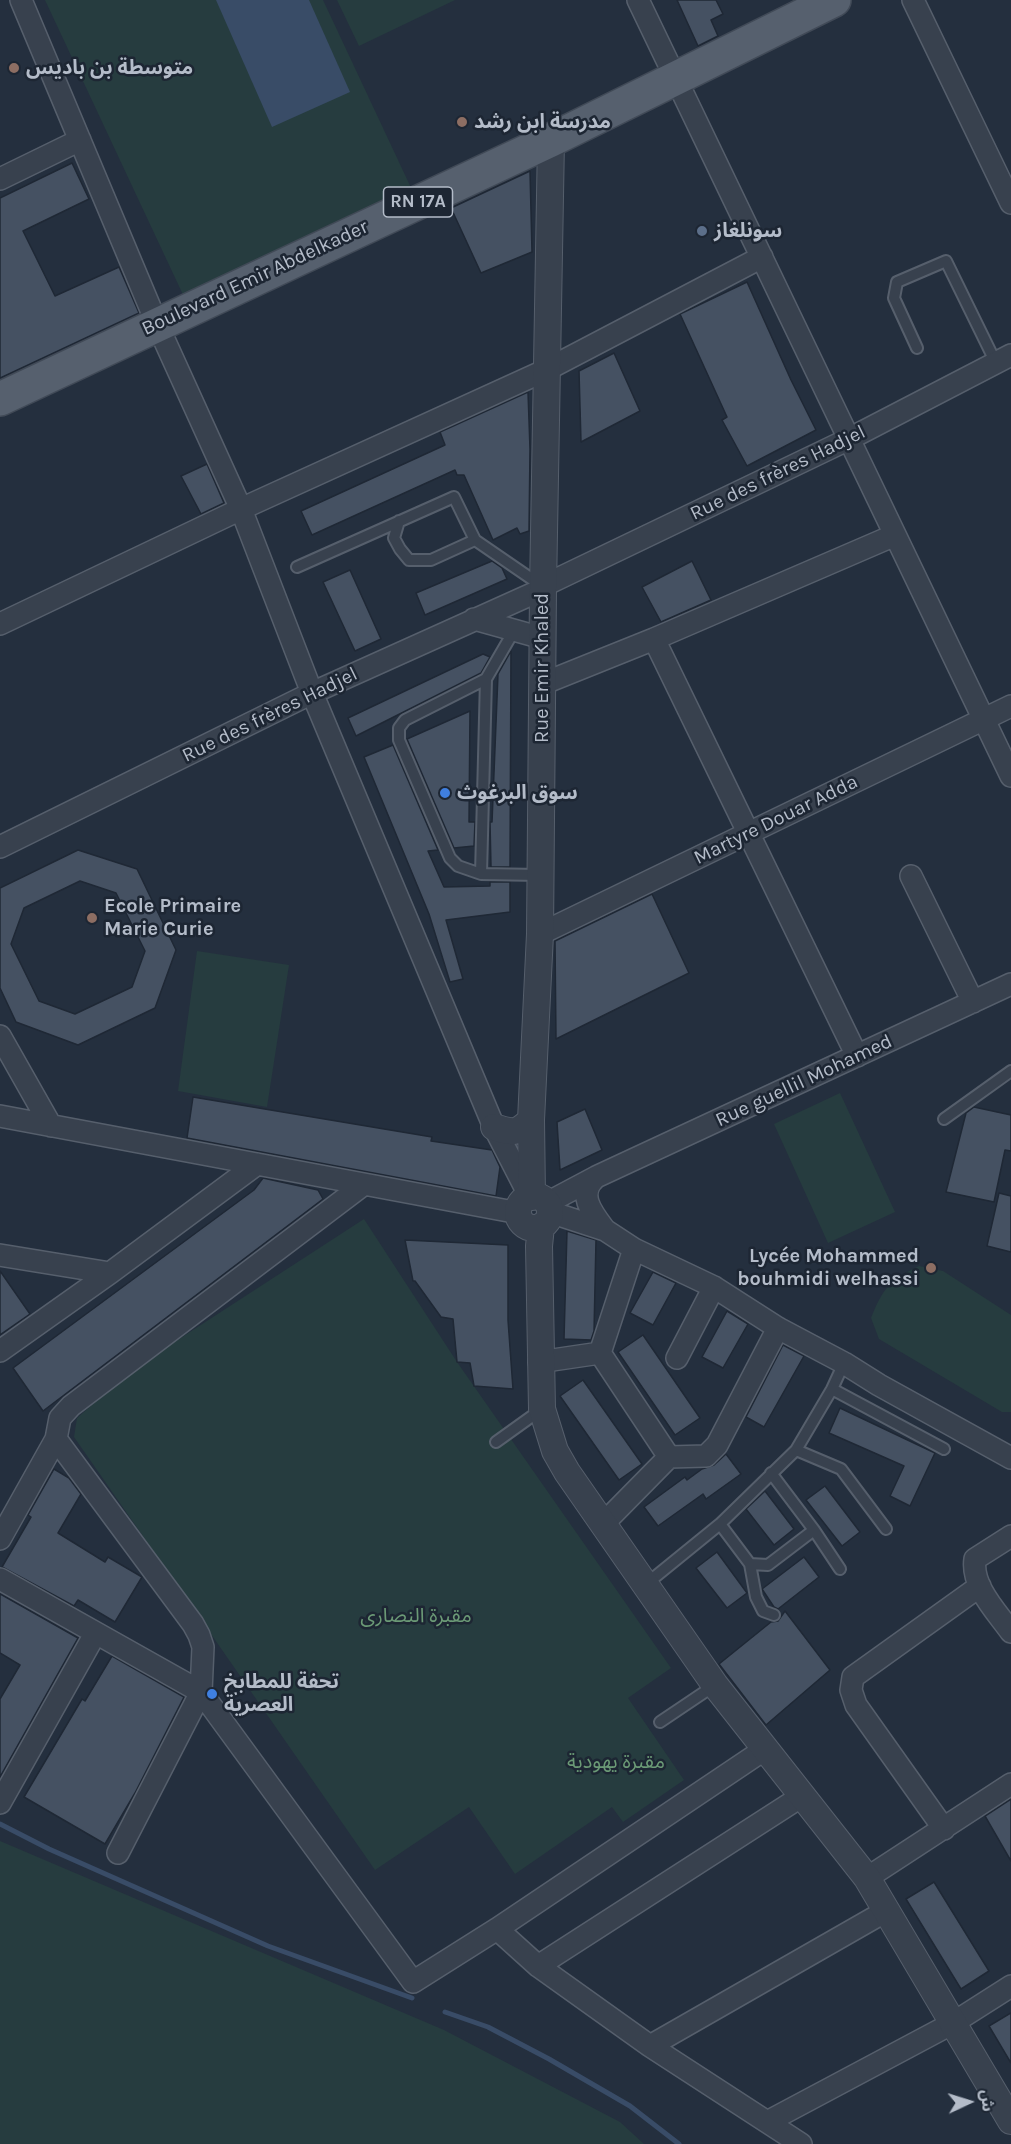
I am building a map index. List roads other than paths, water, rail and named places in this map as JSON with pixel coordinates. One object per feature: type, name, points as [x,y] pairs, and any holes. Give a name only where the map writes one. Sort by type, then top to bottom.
[{"type":"main road","name":"Boulevard Emir Abdelkader","points":[[0,399],[550,140],[834,0]]},
{"type":"street","points":[[21,0],[157,324],[241,509],[312,693],[494,1127],[536,1208]]},
{"type":"street","points":[[638,0],[1011,776]]},
{"type":"street","points":[[913,0],[1011,203]]},
{"type":"street","points":[[0,179],[80,140]]},
{"type":"street","name":"Rue Emir Khaled","points":[[550,140],[540,934],[531,1120],[539,1246],[542,1409],[555,1451],[567,1472],[715,1685],[867,1878],[1011,2121]]},
{"type":"street","points":[[0,624],[241,509],[546,370],[762,257]]},
{"type":"street","name":"Rue des frères Hadjel","points":[[1,844],[312,693],[543,588],[849,440],[1004,359]]},
{"type":"street","points":[[542,684],[654,639],[895,535]]},
{"type":"street","points":[[474,619],[542,638]]},
{"type":"street","points":[[654,639],[857,1056]]},
{"type":"street","name":"Martyre Douar Adda","points":[[540,934],[1011,706]]},
{"type":"street","points":[[911,876],[973,1002]]},
{"type":"street","name":"Rue guellil Mohamed","points":[[536,1208],[596,1177],[1011,984]]},
{"type":"street","points":[[0,1036],[51,1126]]},
{"type":"street","points":[[0,1116],[363,1185],[536,1208],[605,1230],[634,1248],[714,1287],[778,1328],[1011,1458]]},
{"type":"street","points":[[494,1127],[509,1132],[520,1130],[531,1120]]},
{"type":"street","points":[[0,1351],[257,1164]]},
{"type":"street","points":[[596,1177],[591,1181],[586,1199],[588,1208],[605,1230]]},
{"type":"street","points":[[0,1539],[56,1439],[60,1418],[71,1406],[363,1185]]},
{"type":"street","points":[[600,1353],[634,1248]]},
{"type":"street","points":[[0,1255],[110,1273]]},
{"type":"street","points":[[677,1358],[714,1287]]},
{"type":"street","points":[[603,1524],[669,1457],[706,1456],[717,1445],[778,1328]]},
{"type":"street","points":[[540,1362],[600,1353]]},
{"type":"street","points":[[600,1353],[669,1457]]},
{"type":"street","points":[[56,1439],[199,1635],[203,1647],[201,1692],[118,1853]]},
{"type":"street","points":[[1011,1536],[975,1559],[975,1576],[1011,1632]]},
{"type":"street","points":[[0,1579],[94,1634],[201,1692],[413,1982],[497,1929],[765,1749]]},
{"type":"street","points":[[944,1829],[856,1705],[851,1690],[853,1677],[980,1586]]},
{"type":"street","points":[[0,1803],[94,1634]]},
{"type":"street","points":[[867,1878],[1011,1784]]},
{"type":"street","points":[[538,1966],[802,1796]]},
{"type":"street","points":[[650,2046],[886,1911]]},
{"type":"street","points":[[497,1929],[538,1966],[650,2046],[769,2121],[801,2144]]},
{"type":"street","points":[[769,2121],[953,2023],[1011,1986]]},
{"type":"lane","points":[[918,348],[894,298],[897,282],[946,261],[1004,359]]},
{"type":"lane","points":[[297,567],[454,497],[475,540],[543,588]]},
{"type":"lane","points":[[399,521],[394,538],[409,560],[431,560],[475,540]]},
{"type":"lane","points":[[481,874],[486,679],[514,629]]},
{"type":"lane","points":[[486,679],[405,720],[399,728],[399,740],[450,858],[458,866],[481,874],[540,875]]},
{"type":"lane","points":[[944,1119],[1011,1071]]},
{"type":"lane","points":[[645,1585],[720,1524],[796,1450],[832,1389],[844,1363]]},
{"type":"lane","points":[[832,1389],[944,1449]]},
{"type":"lane","points":[[496,1442],[542,1409]]},
{"type":"lane","points":[[796,1450],[841,1469],[886,1529]]},
{"type":"lane","points":[[771,1473],[840,1569]]},
{"type":"lane","points":[[720,1524],[750,1564],[756,1597],[763,1611],[774,1615]]},
{"type":"lane","points":[[750,1564],[768,1565],[814,1530]]},
{"type":"lane","points":[[660,1722],[715,1685]]},
{"type":"water","points":[[216,0],[309,0],[350,92],[272,127]]},
{"type":"waterway","points":[[0,1824],[49,1849],[268,1946],[412,1998]]},
{"type":"waterway","points":[[445,2012],[488,2027],[549,2059],[630,2106],[679,2144]]},
{"type":"place","name":"متوسطة بن باديس","points":[[14,68]]},
{"type":"place","name":"مدرسة ابن رشد","points":[[462,122]]},
{"type":"place","name":"سونلغاز","points":[[702,231]]},
{"type":"place","name":"سوق البرغوث","points":[[445,793]]},
{"type":"place","name":"Ecole Primaire Marie Curie","points":[[92,918]]},
{"type":"place","name":"Lycée Mohammed bouhmidi welhassi","points":[[931,1268]]},
{"type":"place","name":"تحفة للمطابخ العصرية","points":[[212,1694]]},
{"type":"park label","name":"مقبرة النصارى","points":[[416,1616]]},
{"type":"park label","name":"مقبرة يهودية","points":[[616,1762]]}]
